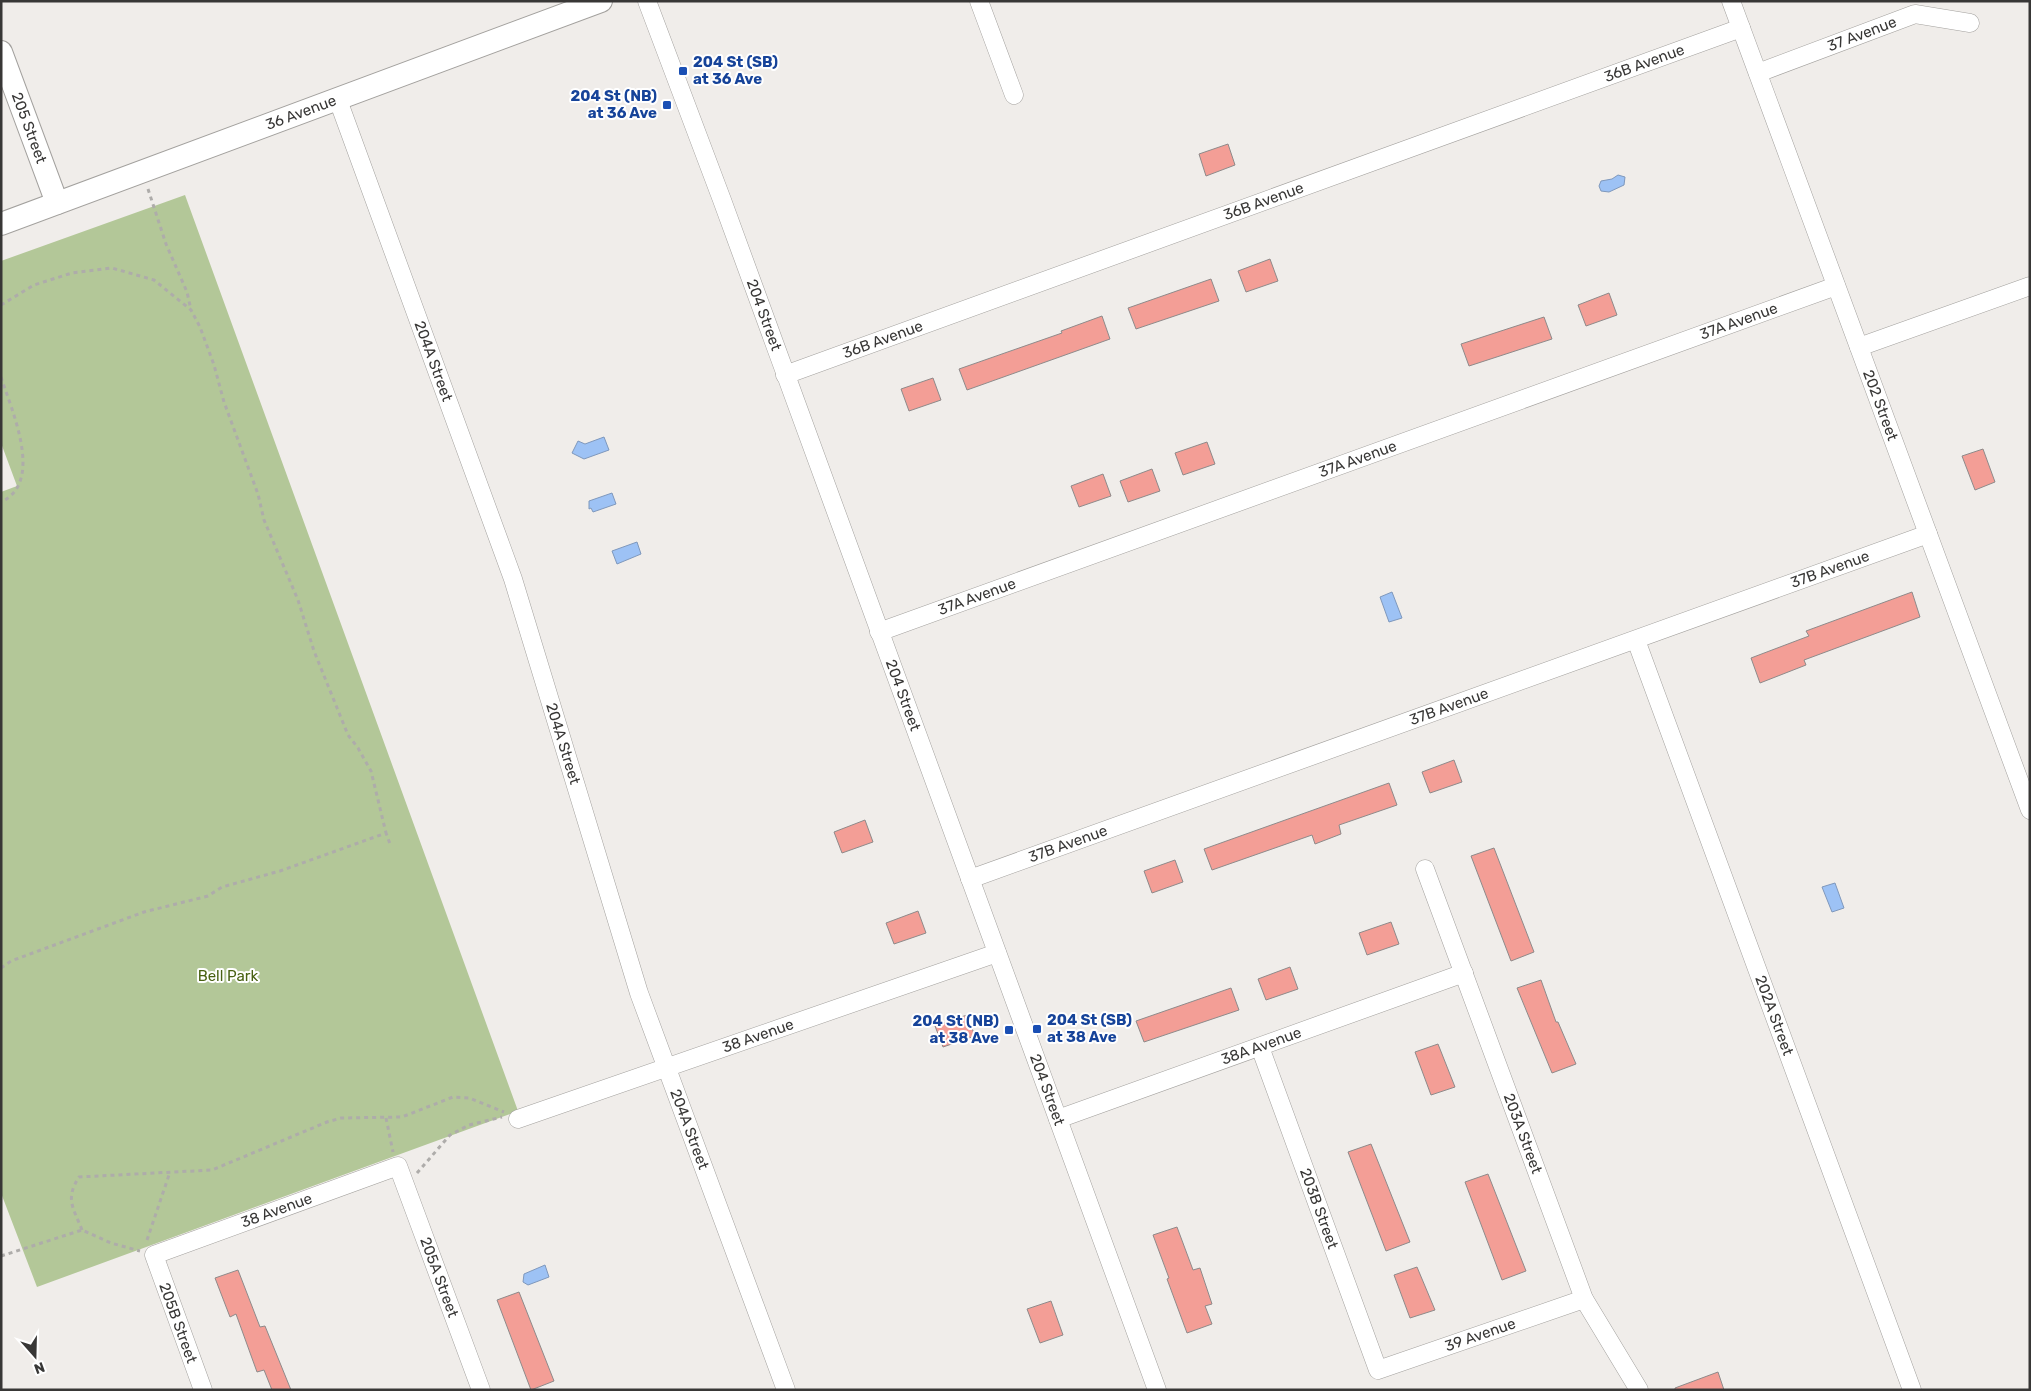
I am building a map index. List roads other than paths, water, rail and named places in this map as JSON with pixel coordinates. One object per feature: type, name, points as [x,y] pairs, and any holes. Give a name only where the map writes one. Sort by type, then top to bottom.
[{"type":"main road","name":"36 Avenue","points":[[1,224],[601,1]]},
{"type":"main road","name":"205 Street","points":[[1,52],[58,203]]},
{"type":"street","name":"204 Street","points":[[647,1],[722,200],[1157,1390]]},
{"type":"street","points":[[979,1],[1014,95]]},
{"type":"street","name":"202 Street","points":[[1731,1],[2030,810]]},
{"type":"street","name":"37 Avenue","points":[[1758,73],[1915,14],[1970,23]]},
{"type":"street","name":"36B Avenue","points":[[785,375],[1741,28]]},
{"type":"street","name":"204A Street","points":[[338,100],[513,579],[639,993],[786,1390]]},
{"type":"street","name":"37A Avenue","points":[[879,632],[1836,286]]},
{"type":"street","points":[[1859,347],[2030,286]]},
{"type":"street","name":"37B Avenue","points":[[970,879],[1928,534]]},
{"type":"street","name":"202A Street","points":[[1636,640],[1912,1390]]},
{"type":"street","name":"203A Street","points":[[1425,869],[1584,1299],[1639,1390]]},
{"type":"street","name":"38 Avenue","points":[[518,1119],[997,953]]},
{"type":"street","name":"38A Avenue","points":[[1058,1119],[1464,973]]},
{"type":"street","name":"203B Street","points":[[1260,1047],[1378,1370]]},
{"type":"street","name":"38 Avenue","points":[[148,1254],[400,1172]]},
{"type":"street","name":"205A Street","points":[[400,1172],[481,1390]]},
{"type":"street","name":"205B Street","points":[[148,1254],[203,1390]]},
{"type":"street","name":"39 Avenue","points":[[1378,1370],[1584,1299]]},
{"type":"water","points":[[1618,175],[1625,177],[1624,185],[1609,192],[1601,191],[1599,186],[1601,181],[1612,179]]},
{"type":"water","points":[[604,437],[609,450],[584,459],[572,453],[578,441],[585,444]]},
{"type":"water","points":[[612,493],[616,504],[593,512],[591,508],[589,509],[589,501]]},
{"type":"water","points":[[637,542],[641,554],[617,564],[612,551]]},
{"type":"water","points":[[1392,592],[1402,618],[1389,622],[1380,597]]},
{"type":"water","points":[[1835,883],[1844,908],[1832,912],[1822,887]]},
{"type":"water","points":[[545,1265],[549,1277],[528,1285],[523,1282],[524,1274]]},
{"type":"place","name":"204 St (SB) at 36 Ave","points":[[683,71]]},
{"type":"place","name":"204 St (NB) at 36 Ave","points":[[667,105]]},
{"type":"place","name":"204 St (SB) at 38 Ave","points":[[1037,1029]]},
{"type":"place","name":"204 St (NB) at 38 Ave","points":[[1009,1030]]},
{"type":"park label","name":"Bell Park","points":[[228,976]]}]
